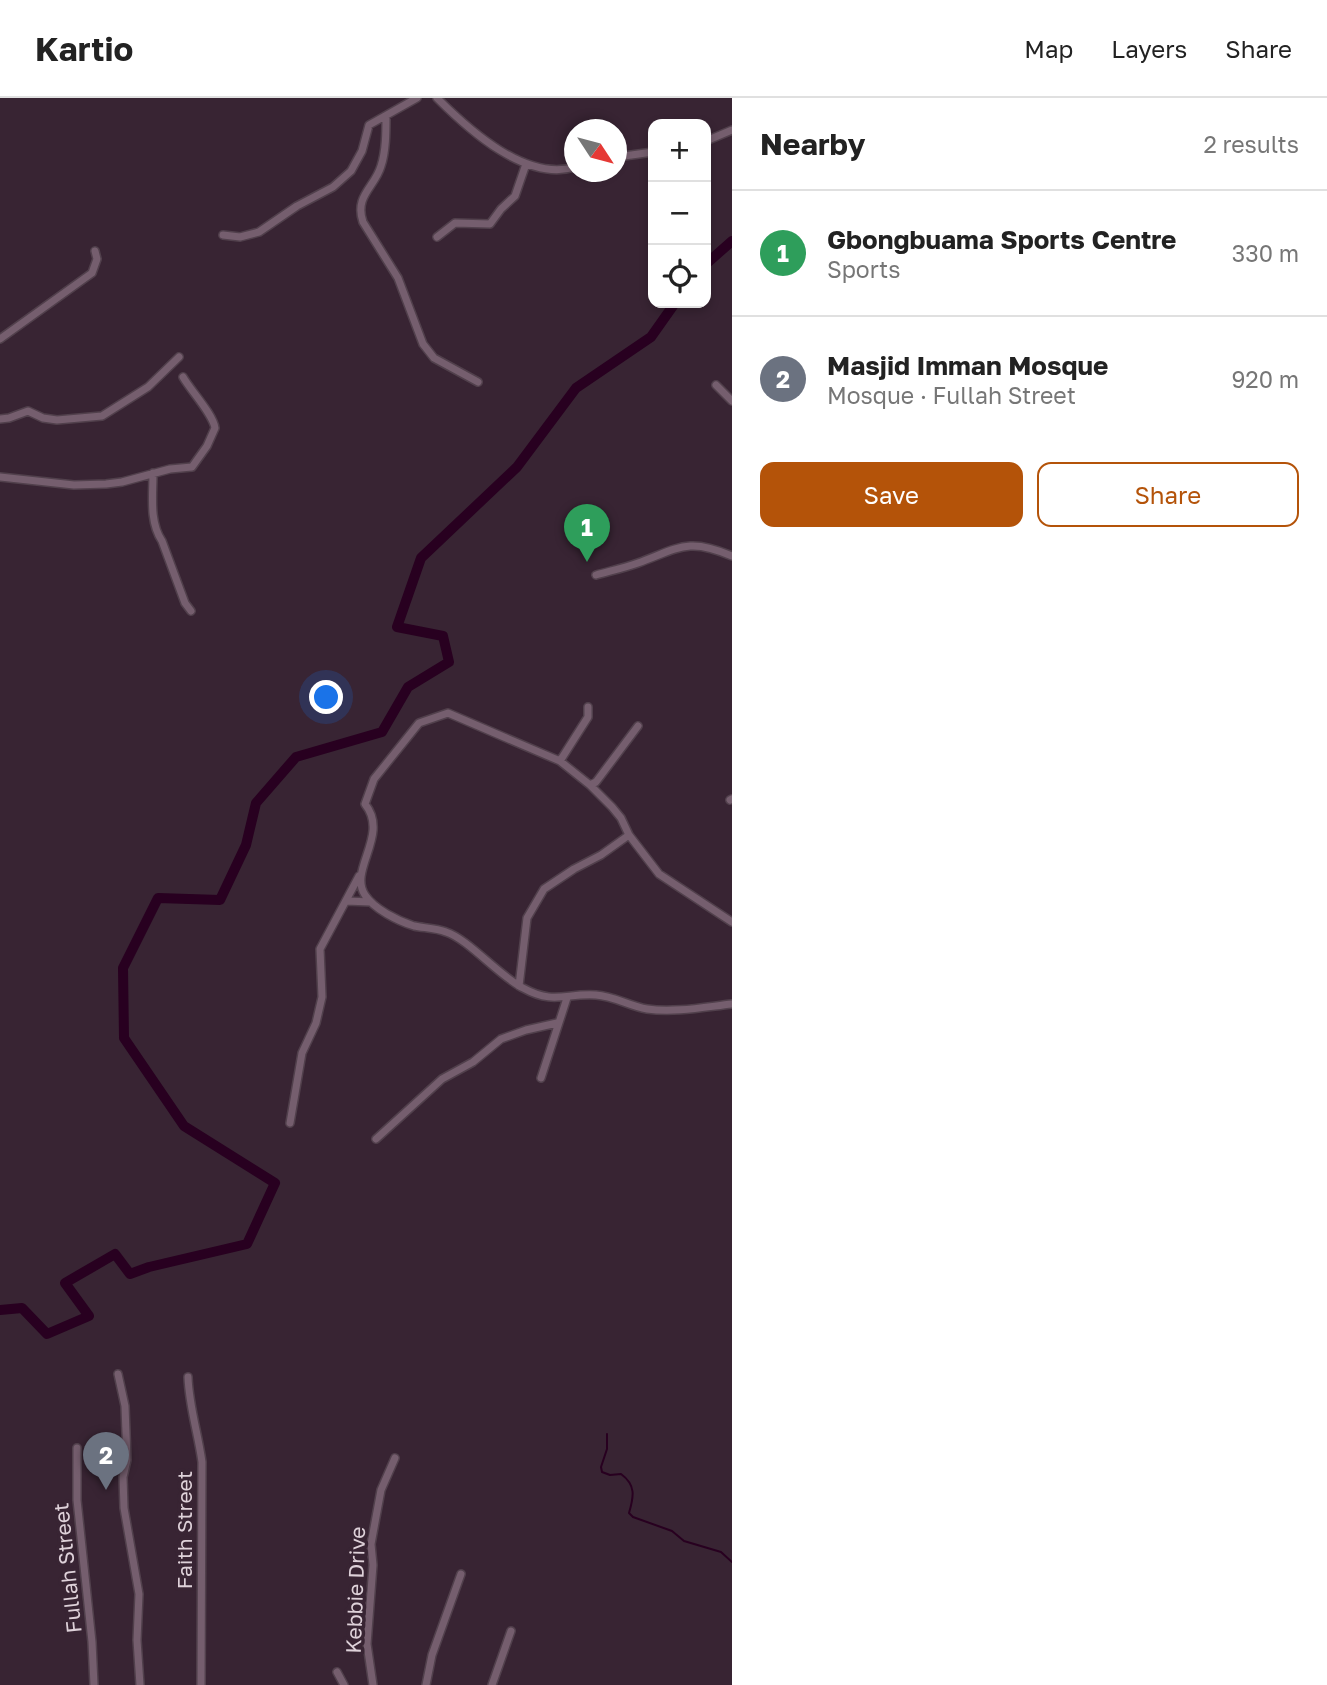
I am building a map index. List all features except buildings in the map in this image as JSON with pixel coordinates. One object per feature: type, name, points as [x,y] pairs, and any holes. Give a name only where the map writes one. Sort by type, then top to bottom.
[{"type":"street","points":[[223,234],[240,237],[259,232],[297,206],[333,187],[351,171],[362,151],[369,125],[417,98]]},
{"type":"street","points":[[438,98],[498,150],[527,164],[550,169],[564,168]]},
{"type":"street","points":[[386,116],[381,167],[367,189],[360,213],[363,222],[398,278],[423,344],[434,358],[478,382]]},
{"type":"street","points":[[711,139],[732,130]]},
{"type":"street","points":[[627,156],[648,153]]},
{"type":"street","points":[[437,237],[455,223],[490,224],[501,209],[516,196],[527,164]]},
{"type":"street","points":[[0,339],[92,273],[97,259],[95,251]]},
{"type":"street","points":[[0,419],[28,411],[43,418],[57,420],[102,416],[148,387],[179,357]]},
{"type":"street","points":[[0,477],[74,485],[122,482],[153,473],[192,467],[214,433],[214,421],[183,377]]},
{"type":"street","points":[[716,385],[732,401]]},
{"type":"street","points":[[153,473],[155,526],[180,591],[191,611]]},
{"type":"street","points":[[596,575],[637,563],[676,547],[710,548],[732,556]]},
{"type":"street","points":[[560,761],[588,718],[587,707]]},
{"type":"street","points":[[290,1124],[302,1054],[316,1023],[322,997],[320,949],[359,876],[372,844],[370,815],[365,804],[370,786],[419,723],[448,713],[560,761],[590,785],[621,818],[629,835],[667,881],[732,922]]},
{"type":"street","points":[[590,785],[596,782],[638,726]]},
{"type":"street","points":[[519,986],[527,918],[544,889],[629,835]]},
{"type":"street","points":[[359,876],[364,895],[395,918],[457,937],[498,972],[542,997],[597,995],[651,1010],[732,1004]]},
{"type":"street","points":[[346,901],[371,902]]},
{"type":"street","points":[[541,1078],[567,998]]},
{"type":"street","points":[[376,1139],[442,1079],[473,1062],[501,1039],[557,1023]]},
{"type":"street","points":[[118,1374],[125,1406],[127,1460],[123,1477],[124,1508],[139,1594],[137,1640],[141,1685]]},
{"type":"street","name":"Faith Street","points":[[188,1377],[190,1404],[202,1462],[201,1685]]},
{"type":"street","name":"Fullah Street","points":[[77,1448],[77,1500],[94,1685]]},
{"type":"street","name":"Kebbie Drive","points":[[373,1685],[368,1644],[373,1565],[371,1544],[381,1490],[395,1458]]},
{"type":"street","points":[[426,1685],[432,1655],[461,1574]]},
{"type":"street","points":[[492,1685],[511,1631]]},
{"type":"street","points":[[337,1672],[344,1685]]},
{"type":"waterway","points":[[711,260],[732,241]]},
{"type":"waterway","points":[[0,1310],[22,1308],[47,1334],[89,1316],[65,1283],[115,1254],[130,1274],[247,1244],[275,1183],[184,1126],[124,1038],[123,968],[158,898],[220,900],[246,845],[256,803],[296,757],[382,732],[408,687],[449,662],[443,636],[397,627],[421,558],[517,467],[576,388],[651,337],[671,308]]},
{"type":"waterway","points":[[607,1434],[602,1472],[610,1475],[621,1474],[629,1482],[633,1496],[629,1513],[633,1517],[672,1531],[684,1541],[721,1552],[732,1562]]},
{"type":"place","name":"Gbongbuama Sports Centre","points":[[587,562]]},
{"type":"place","name":"Masjid Imman Mosque","points":[[106,1490]]}]
